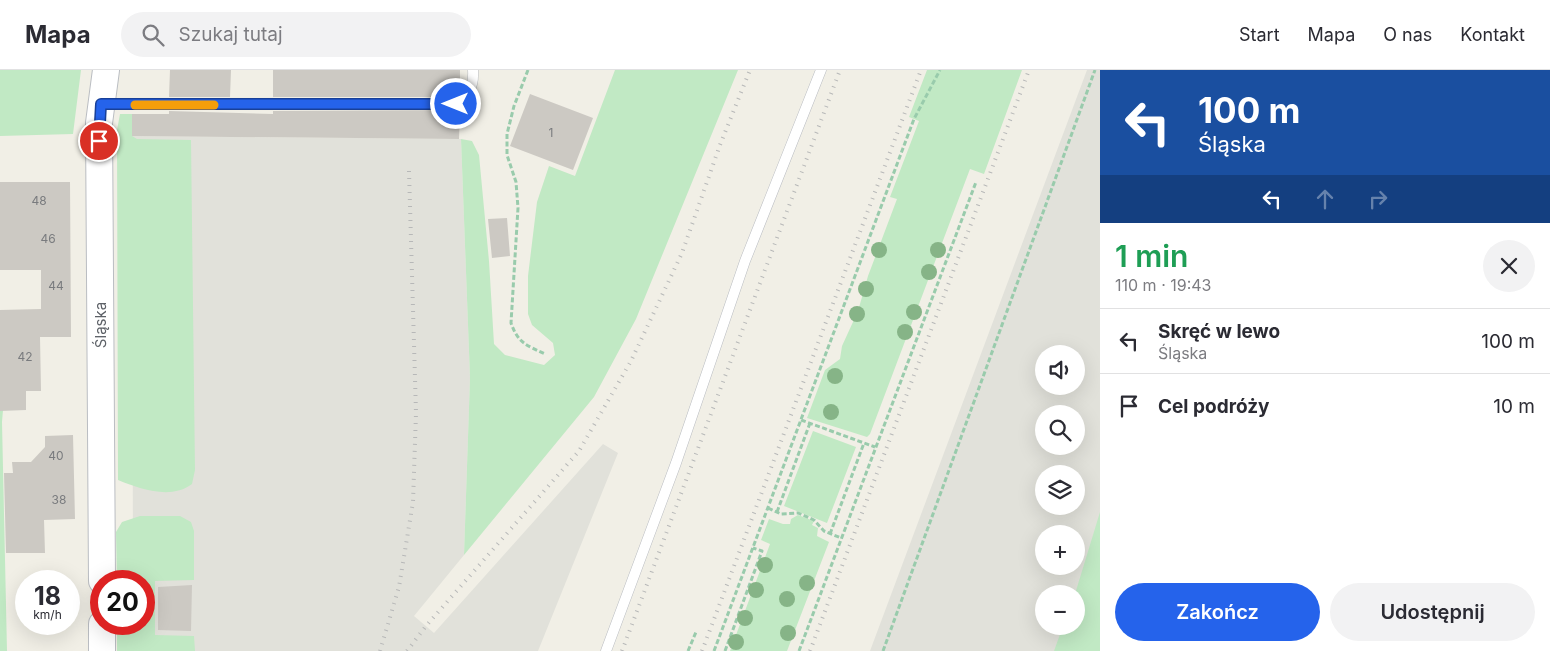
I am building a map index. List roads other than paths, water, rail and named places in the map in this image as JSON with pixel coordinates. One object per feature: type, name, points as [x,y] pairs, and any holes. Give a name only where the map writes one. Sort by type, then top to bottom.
[{"type":"street","name":"Śląska","points":[[102,570],[99,141],[101,104],[106,70]]},
{"type":"street","points":[[102,635],[102,651]]},
{"type":"lane","points":[[101,104],[456,104],[470,92],[473,70]]},
{"type":"lane","points":[[606,651],[676,463],[745,261],[821,70]]},
{"type":"railway","points":[[407,651],[426,626],[579,451],[631,361],[682,253],[720,145],[750,70]]},
{"type":"railway","points":[[622,651],[840,70]]},
{"type":"railway","points":[[702,651],[921,70]]},
{"type":"railway","points":[[810,651],[1029,70]]},
{"type":"railway","points":[[380,651],[399,587],[413,502],[416,413],[409,171]]}]
